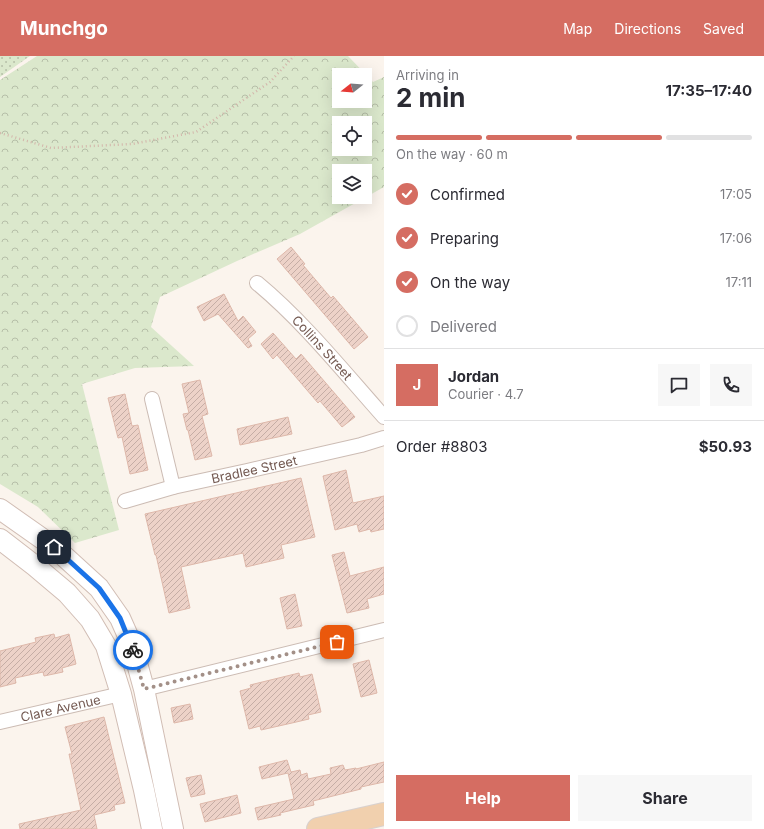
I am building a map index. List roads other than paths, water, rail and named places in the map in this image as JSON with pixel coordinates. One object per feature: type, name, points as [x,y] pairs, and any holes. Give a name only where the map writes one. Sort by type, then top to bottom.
[{"type":"main road","points":[[0,509],[54,547],[99,588],[120,618],[132,645],[144,689],[173,829]]},
{"type":"main road","points":[[0,539],[67,593],[90,618],[106,646],[121,694],[152,829]]},
{"type":"main road","points":[[318,829],[384,814]]},
{"type":"street","name":"Collins Street","points":[[257,284],[275,298],[313,337],[384,417]]},
{"type":"street","points":[[152,399],[173,487]]},
{"type":"street","name":"Bradlee Street","points":[[125,501],[173,487],[355,446],[384,438]]},
{"type":"street","points":[[144,689],[384,630]]},
{"type":"street","name":"Clare Avenue","points":[[0,722],[121,694]]}]
